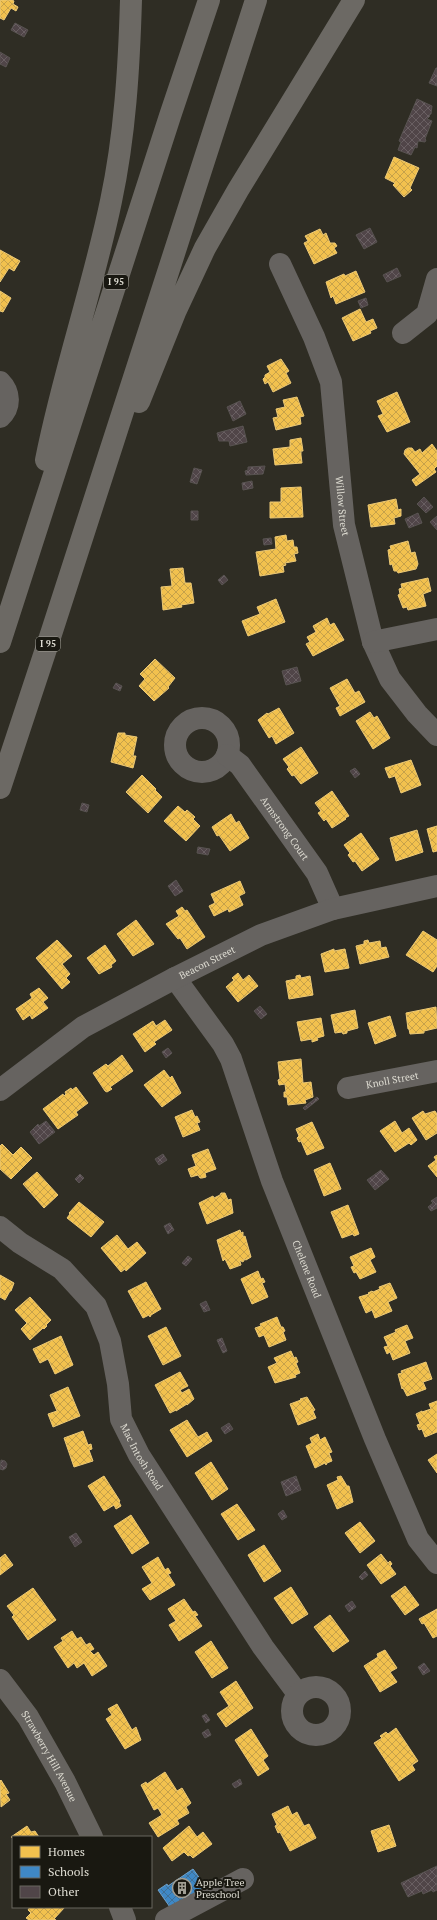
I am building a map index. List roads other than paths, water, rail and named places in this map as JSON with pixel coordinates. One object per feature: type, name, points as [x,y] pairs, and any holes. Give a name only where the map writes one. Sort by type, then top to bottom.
[{"type":"highway","points":[[25,565],[51,435],[100,247],[118,166],[124,126],[131,0]]},
{"type":"highway","name":"I 95","points":[[0,642],[209,0]]},
{"type":"highway","name":"I 95","points":[[0,788],[256,0]]},
{"type":"highway","points":[[94,499],[145,387],[176,310],[205,248],[238,190],[351,4]]},
{"type":"main road","name":"Strawberry Hill Avenue","points":[[0,1680],[28,1717],[65,1782],[92,1836]]},
{"type":"main road","points":[[120,1908],[125,1920]]},
{"type":"street","name":"Willow Street","points":[[280,264],[314,338],[331,382],[344,525],[373,642],[390,679],[417,714],[437,735]]},
{"type":"street","points":[[403,333],[427,314],[437,279]]},
{"type":"street","points":[[0,382],[8,392],[8,403],[4,413],[0,417]]},
{"type":"street","points":[[373,642],[437,629]]},
{"type":"street","name":"Armstrong Court","points":[[226,755],[240,765],[317,873],[333,909]]},
{"type":"street","name":"Beacon Street","points":[[0,1090],[83,1027],[175,978],[261,935],[333,909],[437,886]]},
{"type":"street","name":"Chelene Road","points":[[175,978],[223,1044],[231,1059],[272,1181],[375,1438],[418,1539],[437,1563]]},
{"type":"street","name":"Knoll Street","points":[[348,1088],[437,1071]]},
{"type":"street","name":"Mac Intosh Road","points":[[0,1227],[20,1243],[62,1269],[96,1306],[110,1341],[118,1384],[121,1419],[139,1455],[263,1647],[298,1694]]},
{"type":"street","points":[[166,1920],[243,1879]]},
{"type":"place","name":"Apple Tree Preschool","points":[[182,1888]]}]
